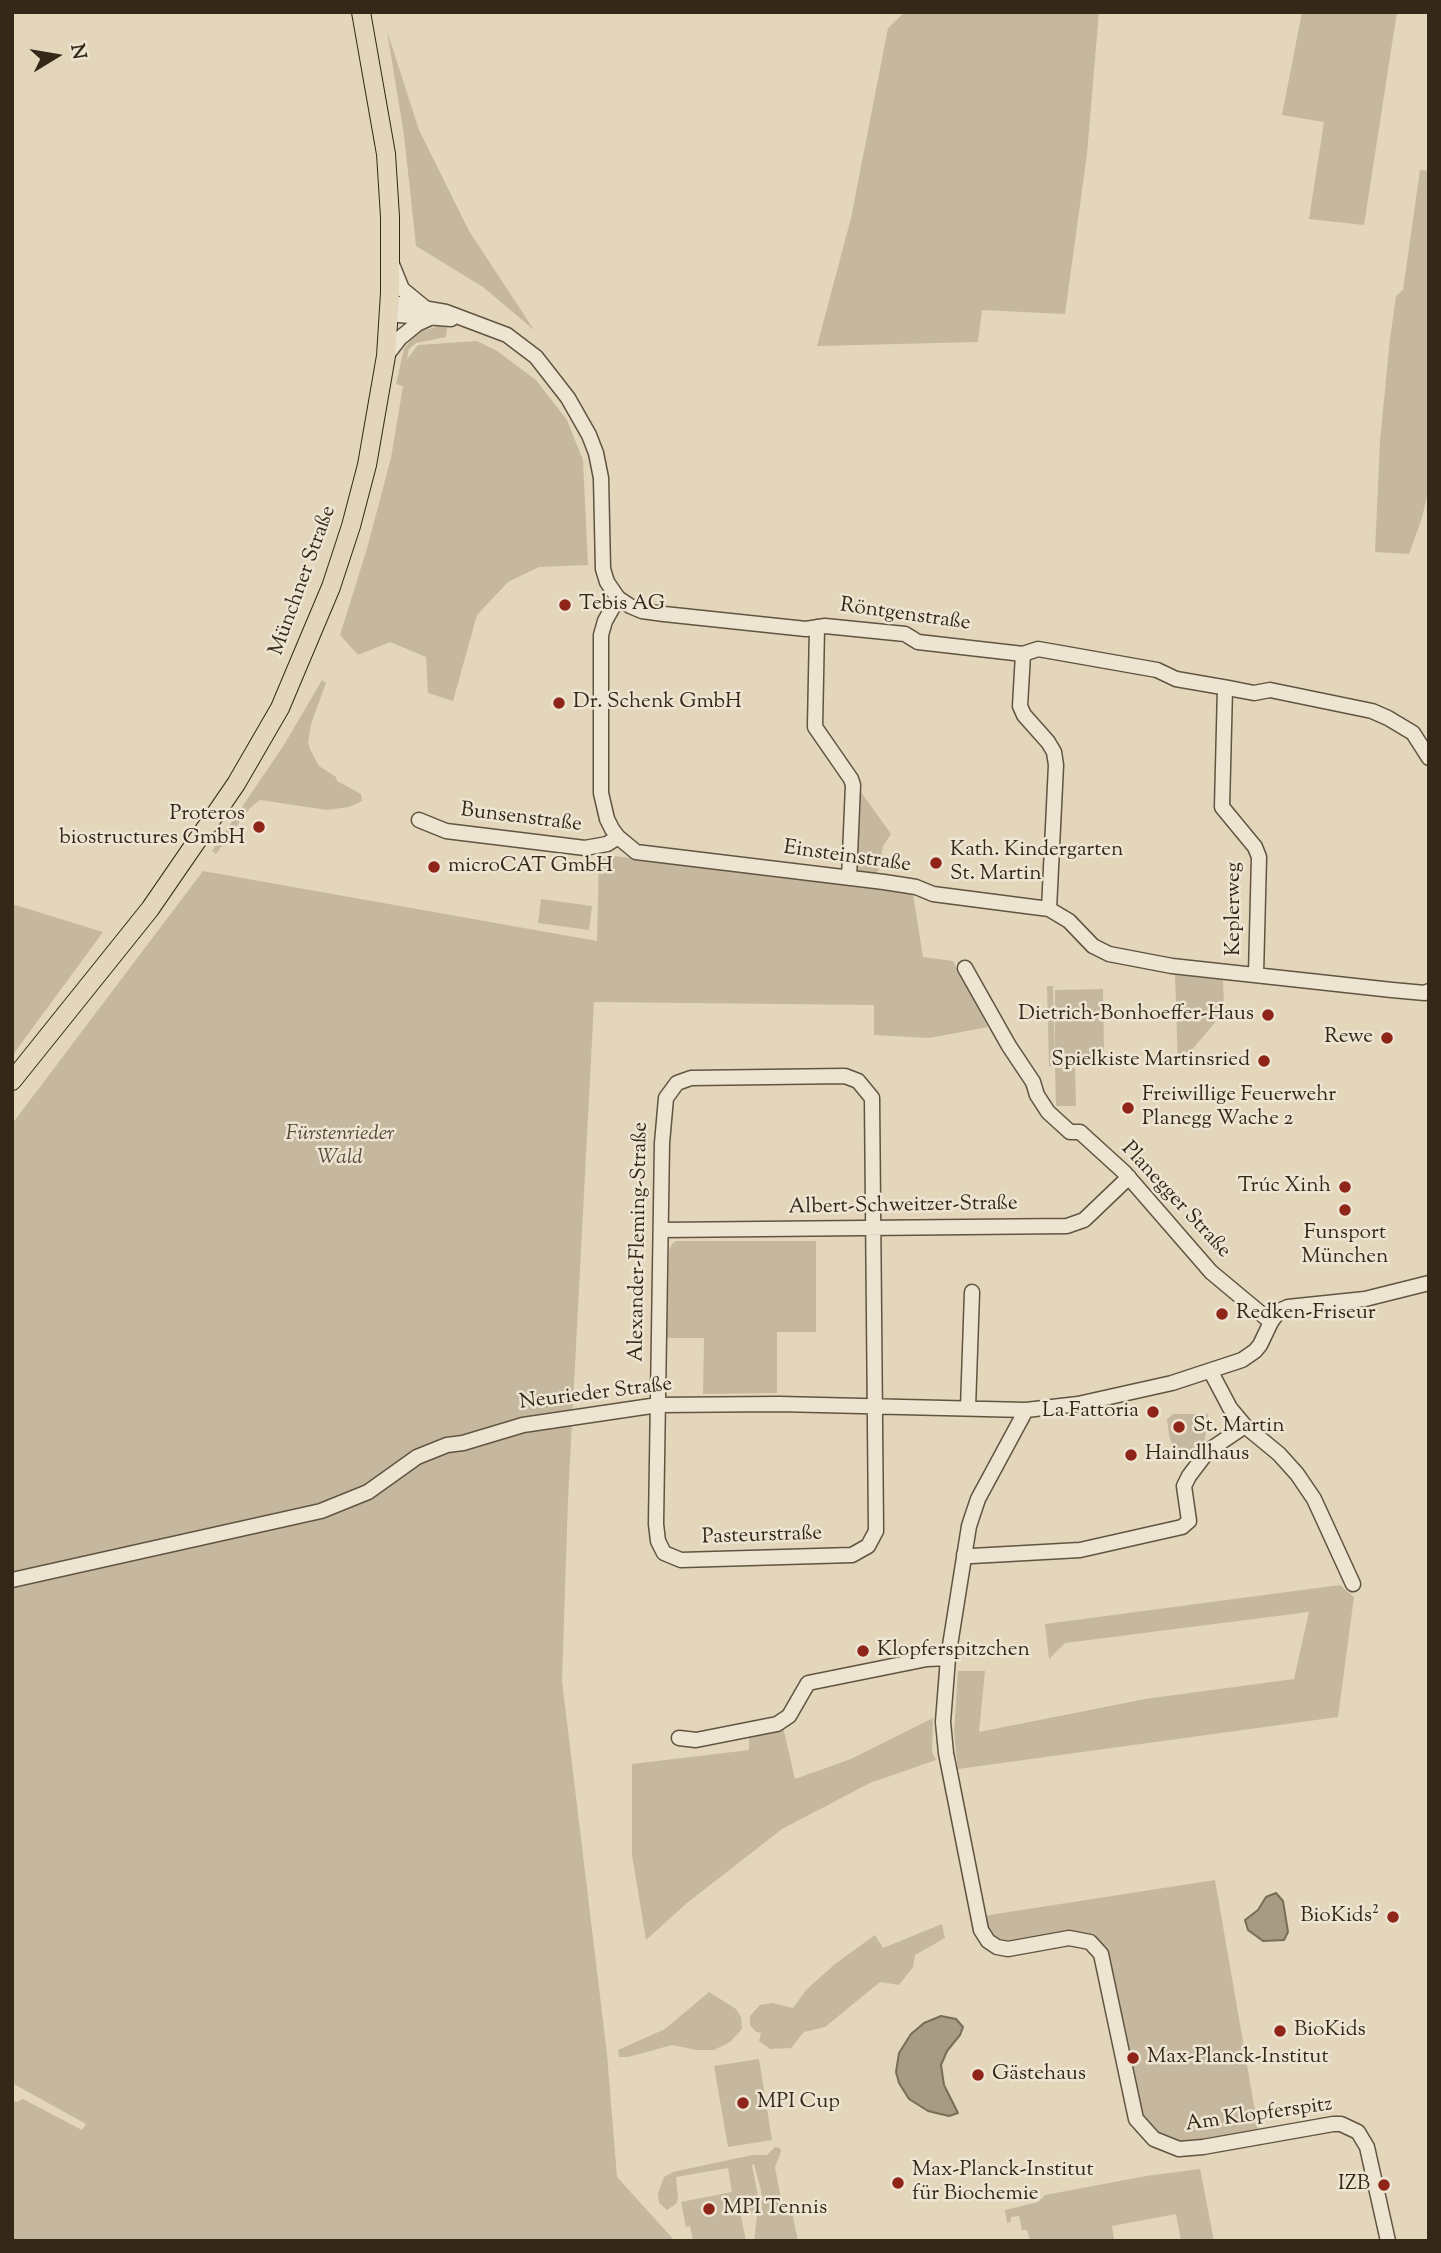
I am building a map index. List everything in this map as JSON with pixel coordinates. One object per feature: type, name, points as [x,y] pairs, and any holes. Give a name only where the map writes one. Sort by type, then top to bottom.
[{"type":"main road","name":"Münchner Straße","points":[[12,1081],[150,908],[236,784],[280,708],[331,587],[351,526],[367,465],[386,356],[391,261],[386,154],[361,12]]},
{"type":"street","points":[[391,261],[402,289],[426,313]]},
{"type":"street","points":[[389,308],[398,315],[426,313],[470,320],[507,335],[536,357],[568,398],[589,435],[600,469],[603,569],[607,582],[618,598],[605,621],[601,635],[600,671],[601,793],[607,819],[618,837]]},
{"type":"street","points":[[386,356],[426,313]]},
{"type":"street","name":"Röntgenstraße","points":[[618,598],[642,611],[806,629],[836,626],[905,634],[918,642],[1023,654],[1038,649],[1157,670],[1176,679],[1225,688],[1254,693],[1270,690],[1372,712],[1401,724],[1413,733],[1429,758]]},
{"type":"street","points":[[817,627],[815,727],[853,785],[849,878]]},
{"type":"street","points":[[1023,654],[1020,706],[1024,715],[1048,742],[1054,752],[1056,765],[1049,909]]},
{"type":"street","name":"Keplerweg","points":[[1225,688],[1222,807],[1255,847],[1259,858],[1256,974]]},
{"type":"street","name":"Bunsenstraße","points":[[419,820],[446,831],[587,848],[607,844],[618,837]]},
{"type":"street","name":"Einsteinstraße","points":[[618,837],[630,848],[643,854],[916,887],[933,894],[1049,909],[1069,921],[1093,946],[1109,954],[1172,965],[1403,991],[1429,991]]},
{"type":"street","name":"Planegger Straße","points":[[965,968],[1048,1112],[1070,1132],[1080,1132],[1129,1177],[1211,1272],[1271,1322]]},
{"type":"street","name":"Alexander-Fleming-Straße","points":[[658,1405],[663,1111],[666,1098],[677,1083],[691,1078],[845,1076],[858,1081],[872,1098],[873,1228]]},
{"type":"street","name":"Albert-Schweitzer-Straße","points":[[661,1230],[1067,1226],[1084,1220],[1129,1177]]},
{"type":"street","name":"Pasteurstraße","points":[[658,1405],[658,1541],[664,1553],[681,1560],[852,1555],[868,1546],[876,1531],[873,1228]]},
{"type":"street","points":[[1271,1322],[1279,1311],[1288,1307],[1365,1299],[1429,1283]]},
{"type":"street","points":[[968,1408],[972,1292]]},
{"type":"street","name":"Neurieder Straße","points":[[12,1580],[321,1511],[368,1492],[417,1457],[447,1445],[486,1437],[503,1429],[658,1405],[1046,1409],[1125,1395],[1241,1360],[1260,1345],[1271,1322]]},
{"type":"street","points":[[1211,1371],[1230,1408],[1245,1426],[1265,1440],[1297,1474],[1326,1523],[1353,1584]]},
{"type":"street","name":"Am Klopferspitz","points":[[1026,1410],[978,1499],[969,1526],[948,1658],[943,1722],[946,1754],[977,1920],[988,1941],[997,1947],[1018,1949],[1069,1938],[1090,1942],[1101,1954],[1136,2119],[1154,2139],[1179,2149],[1333,2124],[1341,2124],[1358,2132],[1367,2147],[1388,2241]]},
{"type":"street","points":[[964,1555],[1080,1550],[1182,1527],[1189,1521],[1184,1486],[1208,1451],[1245,1426]]},
{"type":"street","points":[[679,1738],[696,1740],[777,1724],[789,1716],[808,1683],[927,1659],[948,1658]]},
{"type":"green space","points":[[905,12],[1099,12],[1087,154],[1065,314],[982,310],[978,342],[817,346],[851,218],[888,28]]},
{"type":"green space","points":[[1302,12],[1397,12],[1364,225],[1309,219],[1324,122],[1282,115]]},
{"type":"green space","points":[[387,31],[419,130],[469,231],[534,330],[483,287],[416,246],[404,135]]},
{"type":"green space","points":[[1420,170],[1429,171],[1429,487],[1422,518],[1409,554],[1375,552],[1380,441],[1390,339],[1396,296],[1403,290]]},
{"type":"green space","points":[[447,326],[446,337],[416,343],[409,349],[407,359],[418,345],[477,341],[497,351],[536,380],[567,420],[583,460],[588,565],[539,567],[508,582],[477,615],[453,701],[428,693],[426,657],[390,642],[358,655],[340,635],[391,458],[403,386],[396,384],[404,349],[416,333]]},
{"type":"green space","points":[[322,680],[326,683],[311,724],[308,742],[310,749],[319,766],[336,777],[337,781],[361,794],[362,801],[349,807],[327,810],[260,800],[250,808],[216,854],[212,851],[284,745]]},
{"type":"green space","points":[[858,788],[891,834],[883,846],[879,870],[874,874],[859,872],[854,867]]},
{"type":"green space","name":"Fürstenrieder Wald","points":[[599,854],[913,894],[923,957],[953,961],[988,1027],[929,1038],[874,1035],[874,1005],[594,1002],[568,1499],[562,1681],[607,2054],[617,2177],[675,2241],[12,2241],[12,2100],[16,2102],[23,2099],[82,2130],[86,2124],[12,2083],[12,1124],[203,871],[597,941]]},
{"type":"green space","points":[[541,899],[592,906],[589,930],[538,923]]},
{"type":"green space","points":[[12,904],[103,932],[12,1056]]},
{"type":"green space","points":[[1175,975],[1223,980],[1224,1005],[1218,1019],[1178,1066]]},
{"type":"green space","points":[[1047,986],[1053,986],[1055,1058],[1055,990],[1103,989],[1104,1050],[1097,1051],[1104,1054],[1104,1065],[1089,1065],[1092,1053],[1086,1060],[1086,1065],[1049,1066]]},
{"type":"green space","points":[[1055,1068],[1075,1068],[1076,1106],[1056,1106]]},
{"type":"green space","points":[[676,1241],[816,1241],[816,1332],[777,1332],[777,1393],[703,1394],[704,1338],[667,1338],[669,1251]]},
{"type":"green space","points":[[1173,1414],[1208,1414],[1204,1448],[1175,1453],[1167,1419]]},
{"type":"green space","points":[[1340,1585],[1354,1597],[1338,1717],[958,1769],[954,1732],[958,1671],[985,1671],[979,1732],[1145,1699],[1294,1679],[1309,1612],[1065,1643],[1049,1659],[1045,1624]]},
{"type":"green space","points":[[933,1718],[932,1752],[936,1760],[870,1783],[782,1829],[687,1903],[646,1940],[632,1855],[632,1764],[749,1750],[749,1735],[783,1727],[795,1779],[851,1759]]},
{"type":"green space","points":[[1215,1880],[1259,2134],[1180,2146],[1155,2136],[1141,2119],[1091,1938],[1007,1946],[992,1940],[983,1916]]},
{"type":"green space","points":[[942,1924],[945,1938],[915,1955],[913,1967],[899,1985],[880,1982],[825,2027],[804,2032],[791,2048],[770,2049],[759,2041],[761,2033],[756,2032],[750,2025],[750,2016],[760,2005],[772,2003],[793,2008],[806,1990],[835,1964],[875,1935],[883,1948]]},
{"type":"green space","points":[[709,1992],[736,2009],[741,2017],[742,2029],[730,2042],[714,2050],[672,2045],[619,2057],[618,2050],[665,2029]]},
{"type":"green space","name":"MPI Cup","points":[[759,2059],[772,2140],[728,2147],[714,2066]]},
{"type":"green space","points":[[775,2147],[780,2148],[775,2167],[783,2210],[792,2212],[798,2241],[754,2241],[757,2216],[761,2212],[741,2216],[746,2241],[693,2241],[690,2226],[686,2227],[681,2202],[732,2192],[728,2168],[676,2177],[678,2199],[676,2204],[667,2210],[659,2203],[658,2193],[664,2177],[673,2172],[752,2155],[767,2155]],"holes":[[[754,2164],[761,2190],[761,2212],[752,2165]]]},
{"type":"green space","points":[[1200,2169],[1214,2241],[1181,2241],[1176,2214],[1112,2226],[1114,2239],[1104,2241],[1030,2241],[1027,2230],[1022,2230],[1019,2216],[1011,2217],[1011,2222],[1007,2223],[1005,2210],[1038,2202],[1045,2195]]},
{"type":"shaded area","points":[[1276,1893],[1283,1901],[1288,1932],[1284,1940],[1263,1941],[1248,1930],[1245,1920],[1258,1910],[1266,1897]]},
{"type":"shaded area","points":[[941,2016],[956,2019],[963,2027],[941,2065],[944,2085],[958,2113],[949,2116],[928,2111],[909,2099],[896,2072],[899,2053],[911,2034],[924,2023]]},
{"type":"place","name":"Tebis AG","points":[[565,605]]},
{"type":"place","name":"Dr. Schenk GmbH","points":[[559,703]]},
{"type":"place","name":"Proteros biostructures GmbH","points":[[259,827]]},
{"type":"place","name":"Kath. Kindergarten St. Martin","points":[[936,863]]},
{"type":"place","name":"microCAT GmbH","points":[[434,867]]},
{"type":"place","name":"Dietrich-Bonhoeffer-Haus","points":[[1268,1015]]},
{"type":"place","name":"Rewe","points":[[1387,1038]]},
{"type":"place","name":"Spielkiste Martinsried","points":[[1264,1061]]},
{"type":"place","name":"Freiwillige Feuerwehr Planegg Wache 2","points":[[1128,1108]]},
{"type":"place","name":"Trúc Xinh","points":[[1345,1187]]},
{"type":"place","name":"Funsport München","points":[[1345,1210]]},
{"type":"place","name":"Redken-Friseur","points":[[1222,1314]]},
{"type":"place","name":"La Fattoria","points":[[1153,1412]]},
{"type":"place","name":"St. Martin","points":[[1179,1427]]},
{"type":"place","name":"Haindlhaus","points":[[1131,1455]]},
{"type":"place","name":"Klopferspitzchen","points":[[863,1651]]},
{"type":"place","name":"BioKids²","points":[[1393,1917]]},
{"type":"place","name":"BioKids","points":[[1280,2031]]},
{"type":"place","name":"Max-Planck-Institut","points":[[1133,2058]]},
{"type":"place","name":"Gästehaus","points":[[978,2075]]},
{"type":"place","name":"MPI Cup","points":[[743,2103]]},
{"type":"place","name":"Max-Planck-Institut für Biochemie","points":[[898,2183]]},
{"type":"place","name":"IZB","points":[[1384,2185]]},
{"type":"place","name":"MPI Tennis","points":[[709,2209]]}]
